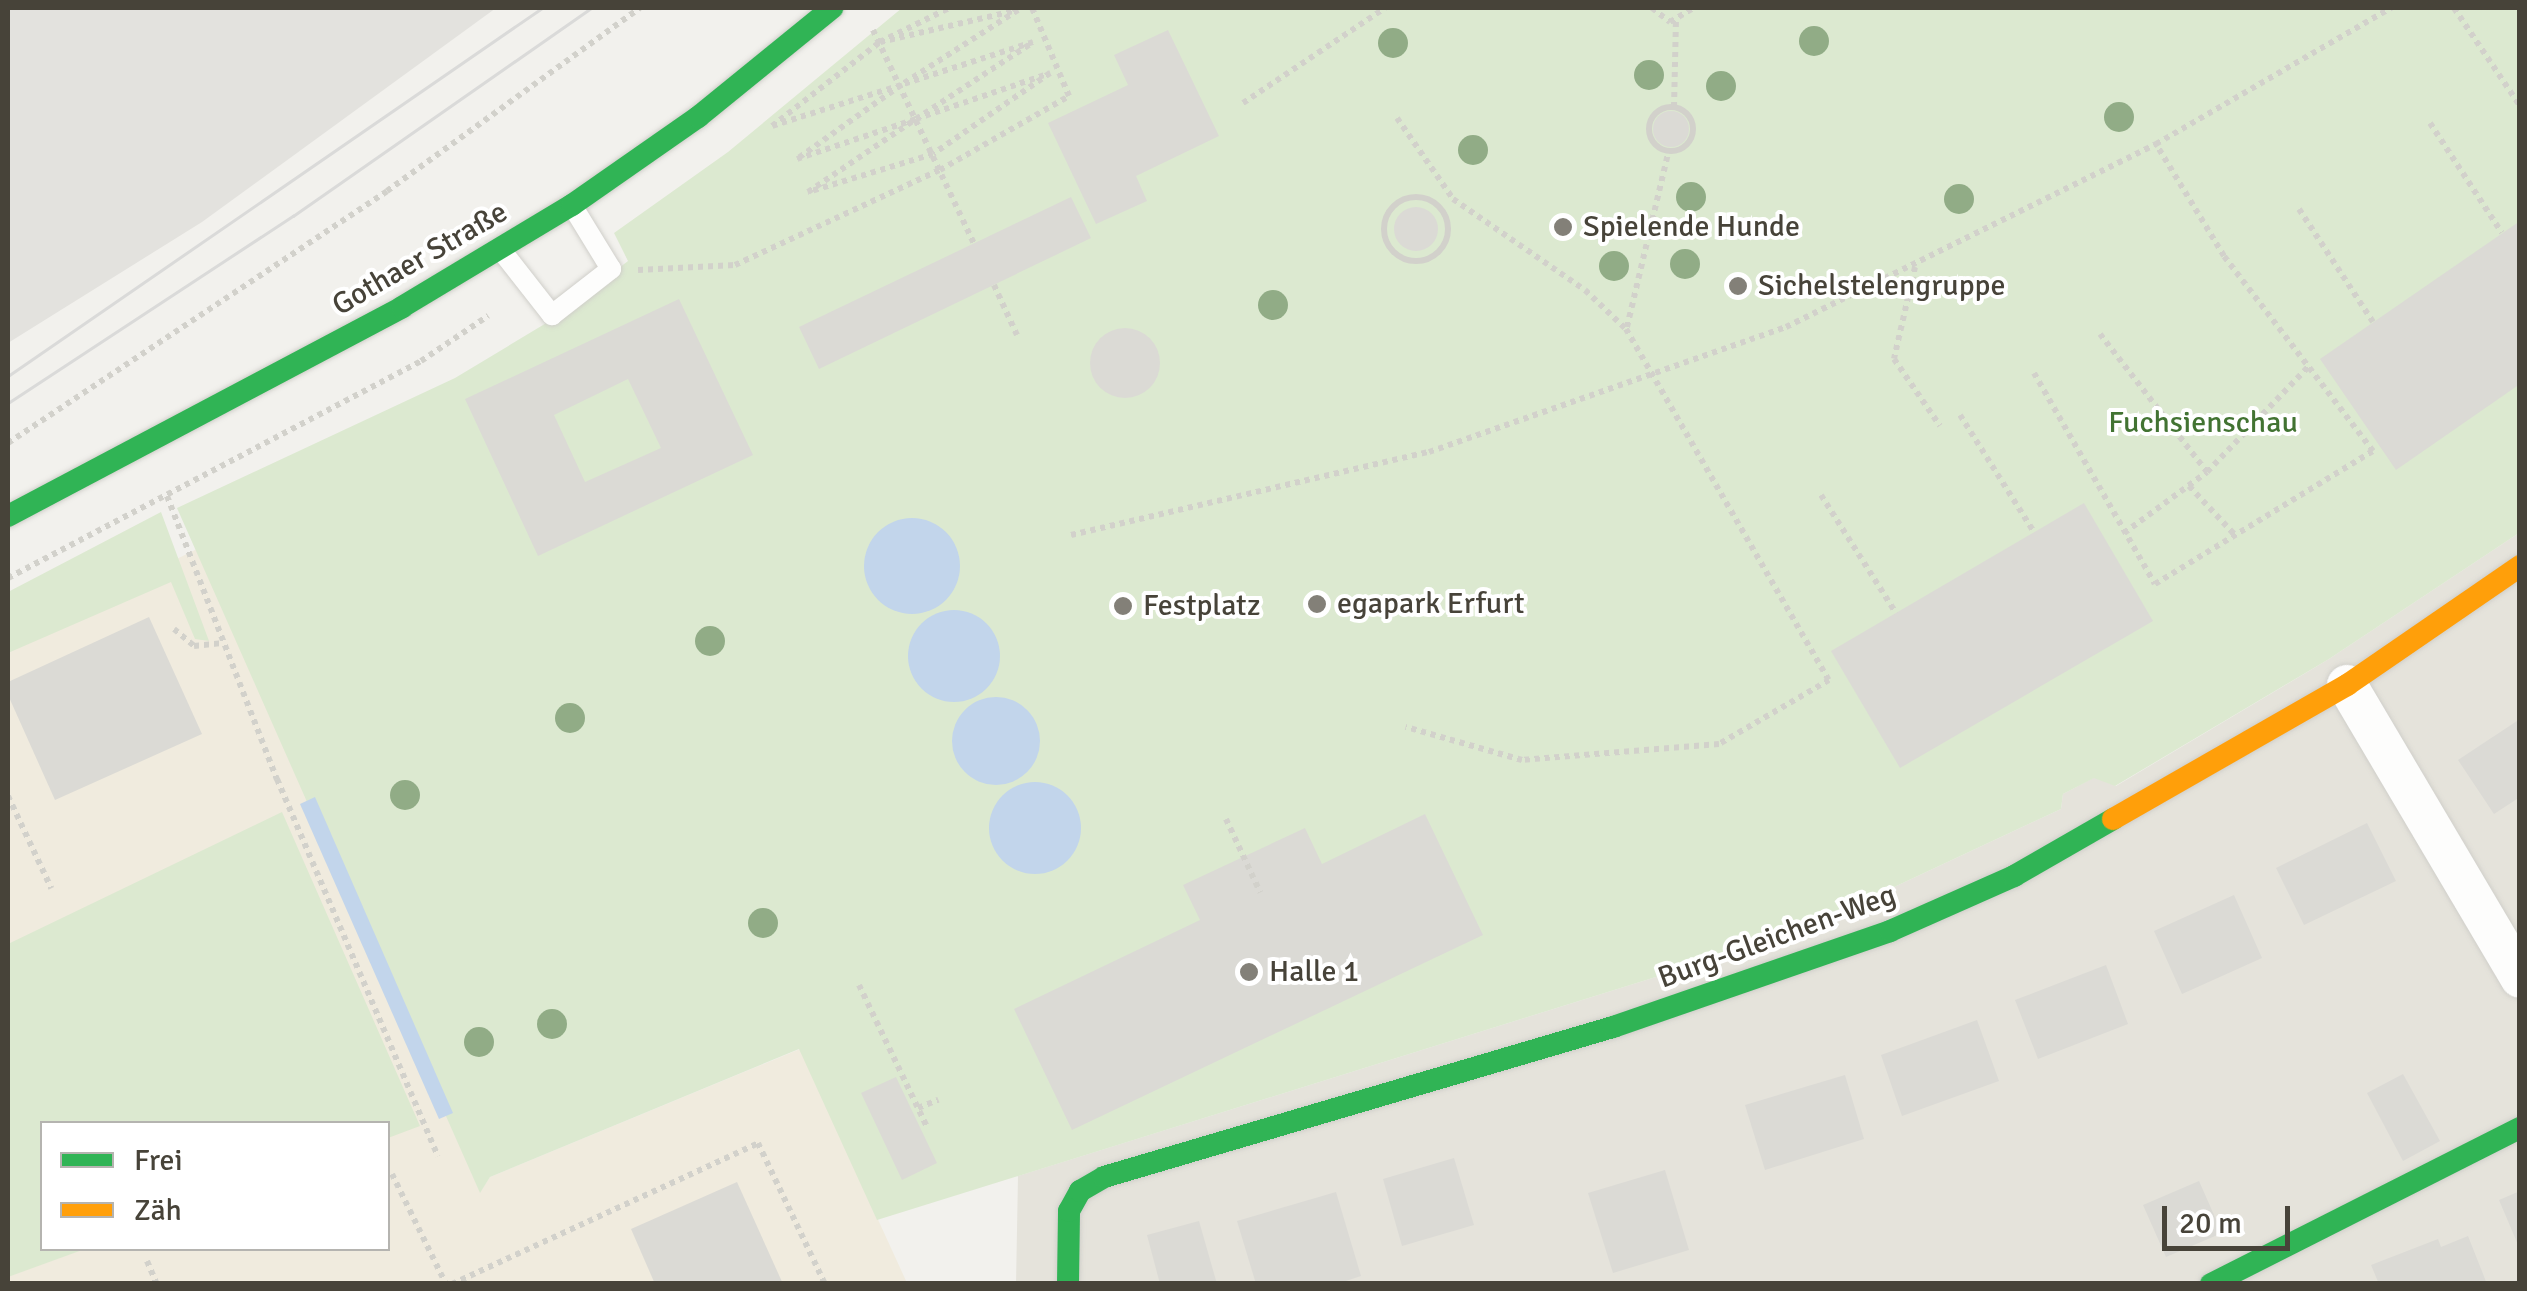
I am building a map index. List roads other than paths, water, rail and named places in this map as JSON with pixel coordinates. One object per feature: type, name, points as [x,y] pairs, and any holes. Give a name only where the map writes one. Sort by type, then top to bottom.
[{"type":"street","name":"Gothaer Straße","points":[[8,516],[402,307],[572,205],[698,117],[826,13]]},
{"type":"street","name":"Burg-Gleichen-Weg","points":[[1068,1284],[1069,1211],[1080,1192],[1104,1177],[1613,1026],[1890,931],[2014,876],[2347,685],[2520,566]]},
{"type":"street","points":[[2347,685],[2520,978]]},
{"type":"street","points":[[2211,1284],[2520,1128]]},
{"type":"lane","points":[[499,248],[552,315],[611,269],[572,205]]},
{"type":"water","points":[[912,518],[930,521],[946,532],[957,548],[957,584],[946,600],[930,611],[912,614],[894,611],[878,600],[867,584],[864,566],[867,548],[878,532],[894,521]]},
{"type":"water","points":[[945,610],[963,610],[980,617],[993,630],[1000,656],[993,682],[980,695],[963,702],[945,702],[928,695],[915,682],[908,665],[908,647],[915,630],[928,617]]},
{"type":"water","points":[[987,697],[1005,697],[1021,704],[1033,716],[1040,741],[1033,766],[1021,778],[1005,785],[987,785],[971,778],[959,766],[952,750],[952,732],[959,716],[971,704]]},
{"type":"water","points":[[1026,782],[1044,782],[1061,789],[1074,802],[1081,828],[1074,854],[1061,867],[1044,874],[1026,874],[1009,867],[996,854],[989,837],[989,819],[996,802],[1009,789]]},
{"type":"water","points":[[315,797],[453,1113],[439,1119],[300,804]]},
{"type":"tram line","points":[[8,376],[542,8]]},
{"type":"tram line","points":[[8,403],[293,216],[591,8]]},
{"type":"place","name":"Spielende Hunde","points":[[1563,227]]},
{"type":"place","name":"Sichelstelengruppe","points":[[1738,286]]},
{"type":"place","name":"egapark Erfurt","points":[[1317,604]]},
{"type":"place","name":"Festplatz","points":[[1123,606]]},
{"type":"place","name":"Halle 1","points":[[1249,972]]},
{"type":"park label","name":"Fuchsienschau","points":[[2203,423]]}]
